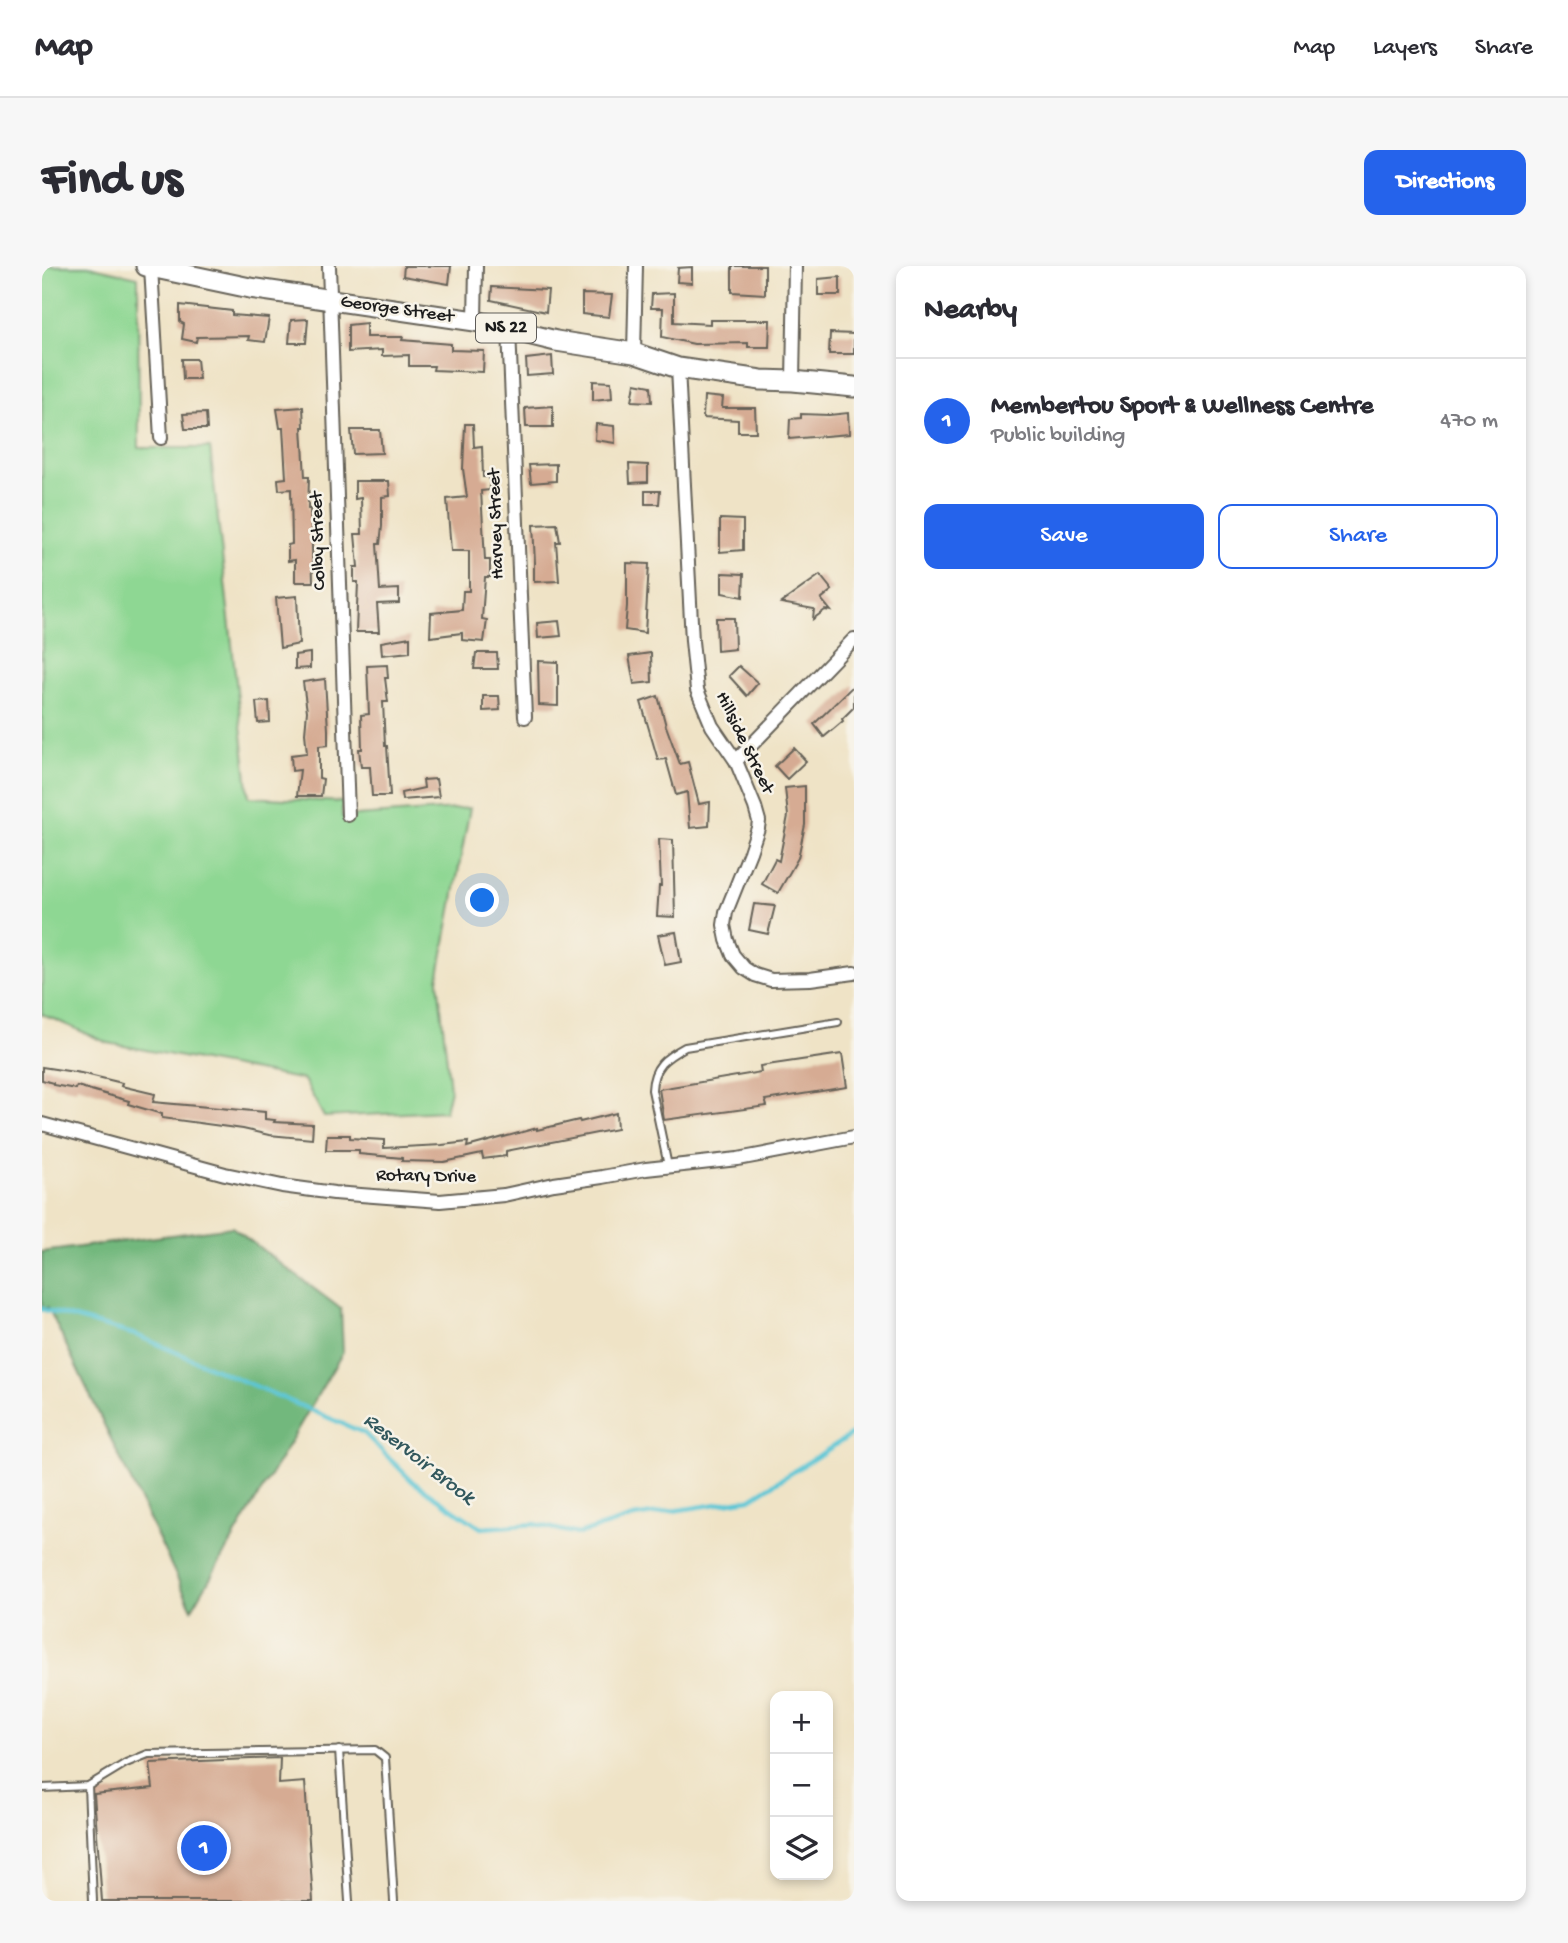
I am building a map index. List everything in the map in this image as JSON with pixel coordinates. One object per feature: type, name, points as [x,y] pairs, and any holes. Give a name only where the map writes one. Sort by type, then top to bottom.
[{"type":"main road","name":"George Street","points":[[148,267],[330,301],[475,321],[556,341],[634,354],[678,368],[728,377],[854,387]]},
{"type":"street","name":"Colby Street","points":[[330,266],[348,815]]},
{"type":"street","points":[[475,321],[476,266]]},
{"type":"street","points":[[634,354],[636,266]]},
{"type":"street","points":[[793,381],[795,266]]},
{"type":"street","points":[[148,267],[161,438]]},
{"type":"street","name":"Harvey Street","points":[[509,329],[525,717]]},
{"type":"street","name":"Hillside Street","points":[[678,368],[692,641],[697,690],[712,726],[736,761],[757,814],[758,828],[726,912],[725,931],[730,950],[738,962],[751,973],[771,980],[810,979],[854,973]]},
{"type":"street","points":[[736,761],[854,639]]},
{"type":"street","name":"Rotary Drive","points":[[42,1124],[250,1179],[326,1192],[440,1201],[491,1197],[554,1184],[668,1166],[738,1159],[854,1138]]},
{"type":"lane","points":[[668,1166],[652,1090],[652,1078],[669,1056],[685,1047],[838,1022]]},
{"type":"lane","points":[[42,1788],[88,1786],[126,1763],[148,1754],[375,1749],[385,1758],[394,1901]]},
{"type":"lane","points":[[339,1750],[349,1901]]},
{"type":"lane","points":[[88,1786],[93,1901]]},
{"type":"green space","points":[[42,266],[88,266],[138,277],[139,448],[210,448],[249,797],[342,802],[342,817],[470,808],[438,980],[450,1089],[445,1111],[324,1117],[304,1080],[108,1043],[42,1014]]},
{"type":"green space","points":[[232,1227],[341,1309],[343,1352],[192,1609],[48,1307],[42,1310],[42,1252]]},
{"type":"building","points":[[404,266],[451,266],[449,284],[403,276]]},
{"type":"building","points":[[732,266],[765,266],[765,294],[732,292]]},
{"type":"building","points":[[692,267],[692,283],[677,282],[678,268]]},
{"type":"building","points":[[840,277],[840,295],[818,295],[818,279]]},
{"type":"building","points":[[492,287],[548,290],[546,312],[491,300]]},
{"type":"building","points":[[674,293],[674,322],[710,324],[710,320],[770,320],[769,347],[748,347],[748,343],[694,344],[662,337],[663,308],[651,308],[652,294]]},
{"type":"building","points":[[582,294],[612,295],[609,317],[582,314]]},
{"type":"building","points":[[180,305],[232,311],[232,315],[269,318],[265,342],[248,340],[249,336],[197,337],[196,342],[182,339],[184,324],[180,322]]},
{"type":"building","points":[[308,319],[306,343],[289,343],[291,320]]},
{"type":"building","points":[[366,323],[366,337],[403,337],[402,340],[451,344],[451,350],[484,351],[483,372],[409,366],[409,355],[382,356],[382,350],[348,352],[348,325]]},
{"type":"building","points":[[830,333],[854,334],[854,354],[829,354]]},
{"type":"building","points":[[552,356],[553,374],[527,376],[526,359]]},
{"type":"building","points":[[182,359],[197,359],[199,379],[183,379]]},
{"type":"building","points":[[593,381],[611,382],[612,398],[593,400]]},
{"type":"building","points":[[635,383],[651,386],[652,402],[632,401]]},
{"type":"building","points":[[704,396],[723,398],[722,408],[755,408],[756,432],[738,432],[738,420],[703,418]]},
{"type":"building","points":[[553,406],[553,427],[526,427],[525,408]]},
{"type":"building","points":[[303,407],[302,427],[305,477],[309,477],[308,509],[313,582],[295,582],[295,560],[288,561],[288,545],[292,544],[291,489],[279,490],[278,479],[286,478],[283,428],[280,428],[277,409]]},
{"type":"building","points":[[206,413],[207,429],[185,429],[183,414]]},
{"type":"building","points":[[848,413],[849,434],[789,439],[790,419],[801,418],[801,414]]},
{"type":"building","points":[[465,424],[473,424],[474,447],[482,446],[483,477],[489,477],[490,490],[481,491],[485,560],[490,560],[490,577],[485,577],[482,619],[487,620],[484,642],[462,640],[462,633],[430,637],[431,613],[462,610],[463,591],[469,591],[469,551],[451,551],[447,499],[467,497],[463,469]]},
{"type":"building","points":[[596,424],[614,426],[615,443],[595,440]]},
{"type":"building","points":[[351,430],[380,430],[382,453],[353,454]]},
{"type":"building","points":[[556,464],[556,481],[531,483],[529,465]]},
{"type":"building","points":[[629,464],[648,465],[648,482],[630,483]]},
{"type":"building","points":[[355,481],[389,481],[390,496],[382,497],[382,526],[380,544],[377,544],[380,590],[399,589],[399,603],[377,604],[379,632],[356,632],[358,582],[354,582],[354,567],[358,567],[355,534],[362,534],[361,498],[355,499]]},
{"type":"building","points":[[645,491],[660,491],[659,504],[645,504]]},
{"type":"building","points":[[720,519],[743,520],[743,550],[720,552]]},
{"type":"building","points":[[557,524],[560,542],[556,542],[559,581],[534,582],[533,525]]},
{"type":"building","points":[[627,563],[649,564],[645,633],[625,630]]},
{"type":"building","points":[[722,573],[744,574],[743,597],[722,593]]},
{"type":"building","points":[[820,575],[832,590],[821,599],[831,611],[825,610],[813,619],[814,609],[781,603]]},
{"type":"building","points":[[297,596],[299,644],[280,648],[276,598]]},
{"type":"building","points":[[716,618],[734,618],[735,649],[717,651]]},
{"type":"building","points":[[559,621],[561,636],[538,638],[537,623]]},
{"type":"building","points":[[410,637],[410,652],[382,655],[381,642]]},
{"type":"building","points":[[310,653],[310,668],[295,669],[295,655]]},
{"type":"building","points":[[476,653],[497,653],[498,669],[474,669]]},
{"type":"building","points":[[651,653],[652,682],[634,684],[629,656]]},
{"type":"building","points":[[538,661],[558,662],[558,706],[539,705]]},
{"type":"building","points":[[387,665],[388,678],[385,678],[388,702],[383,702],[390,796],[372,796],[370,767],[361,767],[361,715],[369,714],[367,666]]},
{"type":"building","points":[[739,666],[758,683],[747,696],[729,676]]},
{"type":"building","points":[[325,679],[328,745],[319,746],[319,778],[323,779],[321,796],[297,796],[300,770],[292,771],[291,755],[307,753],[307,711],[303,682]]},
{"type":"building","points":[[854,685],[854,707],[843,721],[824,737],[814,724]]},
{"type":"building","points":[[483,696],[499,696],[500,710],[483,711]]},
{"type":"building","points":[[658,696],[680,764],[688,762],[699,804],[710,802],[709,826],[690,828],[687,792],[676,795],[666,759],[658,760],[641,702]]},
{"type":"building","points":[[269,701],[270,722],[258,723],[256,702]]},
{"type":"building","points":[[794,748],[806,761],[787,779],[775,766]]},
{"type":"building","points":[[436,779],[439,797],[402,800],[401,793],[424,788],[423,780]]},
{"type":"building","points":[[805,786],[805,825],[798,858],[778,893],[762,884],[775,859],[779,861],[788,816],[785,788]]},
{"type":"building","points":[[659,839],[673,840],[675,917],[657,916],[661,886]]},
{"type":"building","points":[[754,904],[775,906],[768,934],[749,930]]},
{"type":"building","points":[[676,932],[681,962],[665,965],[658,935]]},
{"type":"building","points":[[842,1054],[847,1087],[765,1100],[767,1106],[664,1120],[659,1089],[761,1072],[760,1066]]},
{"type":"building","points":[[42,1067],[122,1083],[121,1086],[155,1094],[153,1102],[265,1112],[265,1119],[275,1120],[274,1122],[313,1124],[312,1139],[162,1118],[162,1114],[128,1104],[129,1101],[77,1086],[76,1089],[53,1085],[42,1080]]},
{"type":"building","points":[[616,1113],[617,1129],[506,1151],[506,1156],[483,1159],[482,1154],[444,1162],[402,1161],[402,1158],[359,1154],[359,1150],[326,1150],[327,1135],[384,1140],[384,1148],[468,1142],[467,1147],[537,1128],[579,1120],[580,1122]]},
{"type":"building","points":[[280,1758],[279,1784],[305,1782],[313,1901],[102,1901],[94,1794],[153,1788],[150,1763]]},
{"type":"waterway","name":"Reservoir Brook","points":[[42,1309],[136,1335],[364,1433],[413,1482],[481,1528],[535,1524],[578,1534],[634,1517],[750,1499],[854,1433]]},
{"type":"place","name":"Membertou Sport & Wellness Centre","points":[[204,1848]]}]
